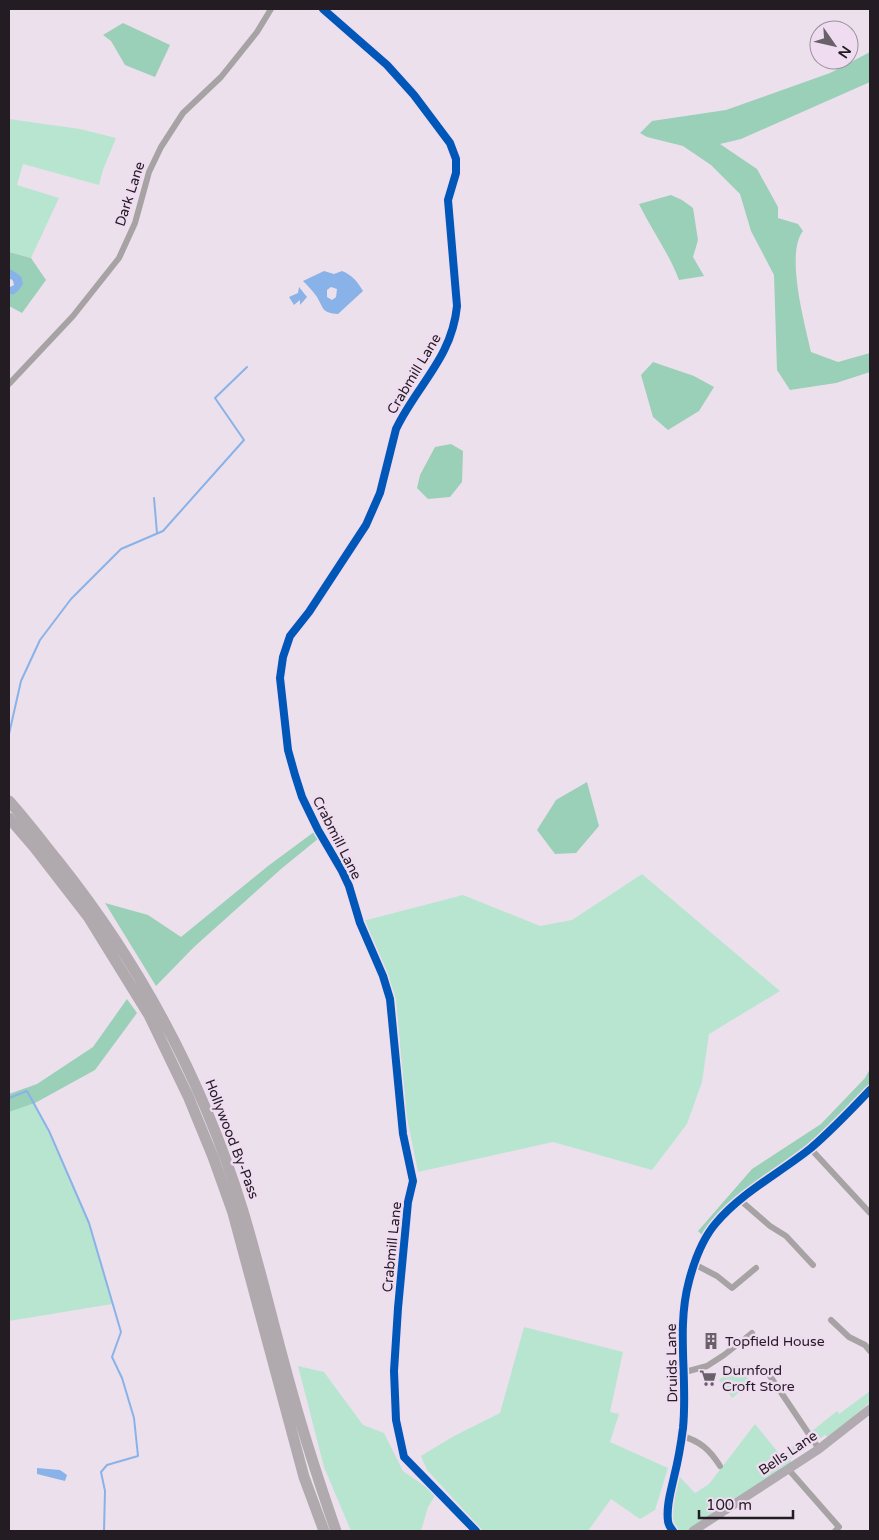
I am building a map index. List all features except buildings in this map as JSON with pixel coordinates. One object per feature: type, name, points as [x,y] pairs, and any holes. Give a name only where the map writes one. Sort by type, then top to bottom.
[{"type":"highway","name":"Hollywood By-Pass","points":[[9,802],[48,847],[100,916],[145,986],[200,1094],[223,1151],[243,1212],[292,1394],[315,1471],[336,1531]]},
{"type":"highway","name":"Hollywood By-Pass","points":[[9,818],[40,854],[89,918],[149,1015],[188,1096],[233,1213],[304,1477],[324,1531]]},
{"type":"street","name":"Dark Lane","points":[[9,384],[73,316],[119,258],[135,223],[149,172],[161,147],[183,114],[221,77],[257,32],[271,9]]},
{"type":"street","name":"Crabmill Lane","points":[[323,9],[380,58],[414,95],[450,143],[456,159],[456,173],[448,200],[457,306],[455,324],[450,341],[433,372],[400,420],[380,493],[366,525],[309,612],[290,636],[283,657],[280,678],[288,750],[294,775],[318,830],[349,886],[360,923],[383,976],[390,999],[403,1134],[413,1181],[408,1202],[394,1371],[396,1420],[404,1457],[476,1531]]},
{"type":"street","name":"Druids Lane","points":[[673,1531],[668,1523],[669,1497],[682,1436],[685,1410],[683,1322],[688,1281],[694,1264],[716,1222],[740,1200],[810,1148],[840,1122],[870,1090]]},
{"type":"street","points":[[810,1148],[870,1213]]},
{"type":"street","points":[[740,1200],[770,1226],[786,1236],[813,1265]]},
{"type":"street","points":[[694,1264],[717,1276],[732,1288],[756,1268]]},
{"type":"street","points":[[831,1320],[849,1337],[865,1345],[870,1352]]},
{"type":"street","points":[[685,1372],[707,1366],[752,1333]]},
{"type":"street","points":[[770,1376],[820,1449]]},
{"type":"street","name":"Bells Lane","points":[[693,1531],[820,1449],[870,1409]]},
{"type":"street","points":[[682,1436],[702,1444],[720,1466]]},
{"type":"street","points":[[789,1470],[839,1527],[835,1531]]},
{"type":"green space","points":[[123,23],[170,45],[155,77],[125,65],[111,41],[103,35]]},
{"type":"green space","points":[[870,52],[870,82],[741,139],[720,144],[757,169],[778,207],[778,218],[798,224],[803,231],[798,242],[796,272],[801,307],[811,352],[838,362],[870,353],[870,372],[836,383],[790,390],[777,370],[774,275],[751,231],[740,194],[711,165],[683,146],[647,137],[640,133],[652,121],[726,110],[836,70],[859,70],[859,58]]},
{"type":"green space","points":[[9,119],[80,129],[116,138],[99,185],[23,164],[17,185],[59,198],[31,258],[9,252]]},
{"type":"green space","points":[[671,195],[693,208],[698,240],[693,257],[704,276],[679,280],[639,204]]},
{"type":"green space","points":[[9,252],[31,258],[46,280],[22,313],[9,306],[9,294],[13,295],[21,276],[9,270]]},
{"type":"green space","points":[[653,362],[694,376],[714,387],[699,411],[668,430],[653,417],[641,375]]},
{"type":"green space","points":[[451,444],[463,451],[462,482],[450,497],[428,499],[417,488],[420,475],[435,447]]},
{"type":"green space","points":[[587,782],[599,826],[576,853],[555,854],[537,830],[556,800]]},
{"type":"green space","points":[[314,832],[319,838],[281,869],[194,947],[156,986],[105,903],[148,915],[181,937],[268,866]]},
{"type":"green space","points":[[642,874],[780,991],[709,1034],[702,1082],[687,1124],[652,1170],[553,1142],[418,1172],[406,1113],[396,1000],[388,976],[363,921],[463,895],[540,926],[572,920]]},
{"type":"green space","points":[[127,999],[137,1013],[95,1070],[35,1103],[9,1112],[9,1094],[37,1084],[93,1047]]},
{"type":"green space","points":[[870,1069],[870,1085],[836,1123],[734,1200],[703,1236],[698,1231],[752,1169],[821,1124],[865,1078]]},
{"type":"green space","points":[[35,1103],[89,1223],[112,1304],[9,1321],[9,1112]]},
{"type":"green space","points":[[524,1327],[623,1352],[610,1412],[619,1414],[610,1442],[668,1468],[655,1510],[640,1519],[611,1499],[588,1531],[483,1531],[427,1470],[421,1456],[454,1436],[500,1413]]},
{"type":"green space","points":[[737,1365],[751,1383],[732,1398],[719,1380]]},
{"type":"green space","points":[[298,1366],[324,1372],[363,1425],[384,1433],[403,1471],[436,1494],[428,1507],[421,1531],[351,1531],[324,1467]]},
{"type":"green space","points":[[870,1391],[870,1402],[829,1438],[825,1435],[790,1459],[792,1464],[687,1531],[675,1529],[672,1511],[678,1475],[695,1493],[709,1484],[755,1424],[781,1456],[837,1411],[839,1414]]},
{"type":"water","points":[[10,269],[21,276],[23,284],[13,295],[9,294],[9,285],[10,287],[14,285],[11,279],[9,280]]},
{"type":"water","points":[[324,271],[334,274],[342,271],[349,274],[363,291],[338,314],[329,313],[324,310],[315,295],[303,281]],"holes":[[[331,287],[337,289],[336,297],[332,300],[327,297],[327,290]]]},
{"type":"water","points":[[299,287],[307,297],[300,305],[300,300],[294,305],[289,297],[298,293]]},
{"type":"water","points":[[37,1468],[60,1470],[67,1475],[65,1481],[37,1474]]},
{"type":"waterway","points":[[9,734],[21,681],[40,640],[71,599],[121,549],[163,531],[244,440],[215,398],[247,367]]},
{"type":"waterway","points":[[154,498],[157,533]]},
{"type":"waterway","points":[[9,1097],[27,1091],[49,1131],[89,1223],[121,1332],[112,1357],[122,1378],[134,1418],[138,1456],[107,1465],[101,1472],[105,1491],[104,1531]]},
{"type":"cycle path","points":[[323,9],[387,65],[414,95],[450,143],[456,159],[456,173],[448,200],[457,306],[454,324],[441,356],[404,413],[396,429],[380,493],[366,525],[309,612],[290,636],[283,657],[280,678],[288,750],[302,797],[349,886],[360,923],[383,976],[390,999],[403,1134],[413,1181],[408,1202],[394,1371],[396,1420],[404,1457],[476,1531]]},
{"type":"cycle path","points":[[673,1531],[668,1522],[668,1510],[683,1428],[683,1317],[689,1281],[700,1250],[711,1229],[726,1212],[749,1192],[811,1148],[870,1090]]},
{"type":"place","name":"Topfield House","points":[[711,1341]]},
{"type":"place","name":"Durnford Croft Store","points":[[708,1378]]}]
